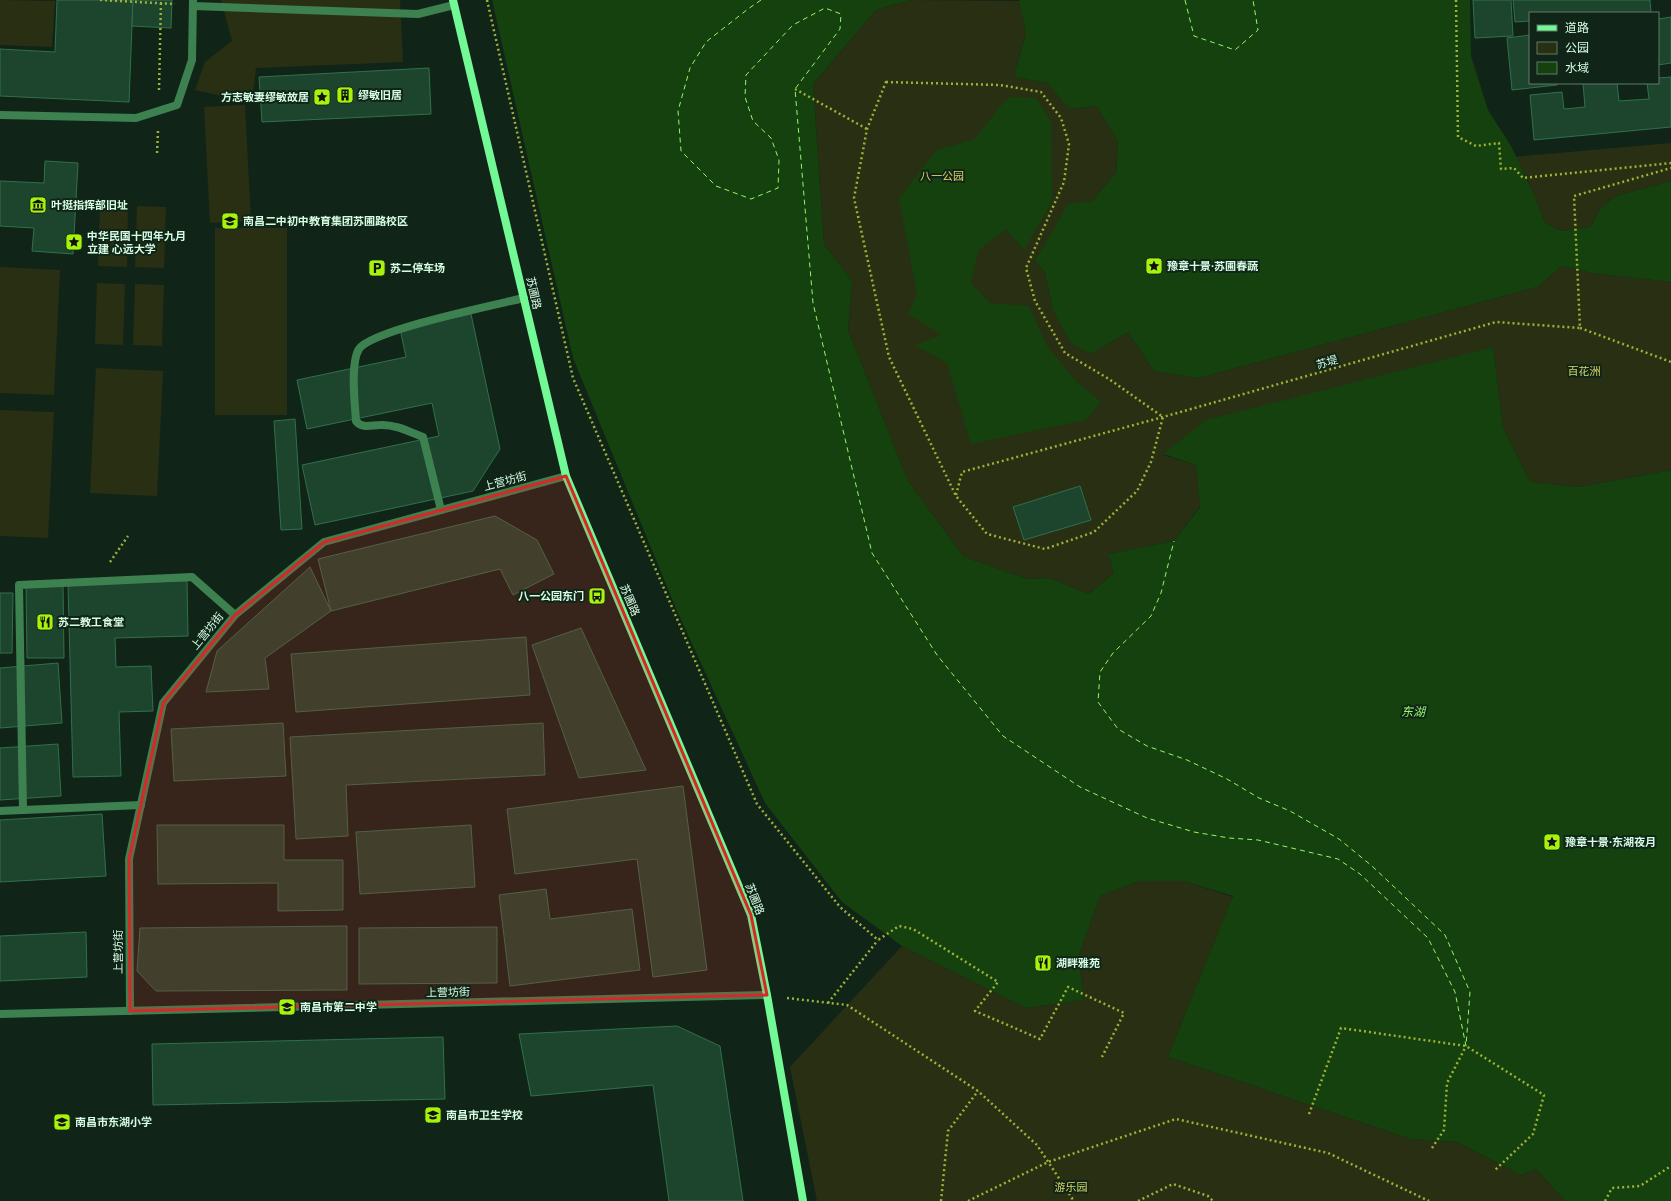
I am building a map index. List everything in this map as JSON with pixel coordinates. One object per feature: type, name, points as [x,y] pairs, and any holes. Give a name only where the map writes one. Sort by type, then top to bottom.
[{"type":"main road","name":"苏圃路","points":[[453,2],[566,476],[751,915],[767,995],[803,1201]]},
{"type":"street","points":[[0,116],[136,118],[177,105],[192,60],[193,3],[418,14],[453,2]]},
{"type":"street","points":[[441,510],[424,437],[394,426],[364,426],[358,424],[356,421],[354,385],[356,360],[359,350],[362,346],[372,340],[396,330],[524,298]]},
{"type":"street","name":"上营坊街","points":[[130,1011],[129,859],[163,703],[235,615],[324,542],[566,476]]},
{"type":"street","points":[[23,810],[19,585],[192,577],[235,615]]},
{"type":"street","points":[[0,811],[141,805]]},
{"type":"street","name":"上营坊街","points":[[0,1014],[767,995]]},
{"type":"path","points":[[100,0],[180,4]]},
{"type":"path","points":[[488,0],[573,378],[757,804],[840,907],[878,940]]},
{"type":"path","points":[[1456,0],[1458,137],[1476,146],[1499,143],[1500,169],[1514,168],[1523,178],[1671,163]]},
{"type":"path","points":[[160,47],[161,2]]},
{"type":"path","points":[[886,82],[1000,85],[1041,92],[1062,118],[1069,144],[1064,182],[1026,268],[1035,301],[1065,353],[1108,379],[1163,417],[1151,462],[1137,491],[1094,532],[1045,549],[987,534],[956,496],[889,357],[854,198],[867,129],[886,82]]},
{"type":"path","points":[[795,89],[867,129]]},
{"type":"path","points":[[1671,168],[1574,196],[1580,328],[1671,362]]},
{"type":"path","name":"苏堤","points":[[956,496],[962,472],[1163,417],[1496,322],[1580,328]]},
{"type":"path","points":[[96,582],[128,536]]},
{"type":"path","points":[[828,1003],[878,940],[898,926],[913,930],[998,982],[975,1011],[1040,1039],[1068,987],[1124,1013],[1102,1057]]},
{"type":"path","points":[[767,995],[847,1005],[978,1091],[1037,1145],[1072,1200],[1076,1201]]},
{"type":"path","points":[[1309,1114],[1341,1028],[1466,1046],[1544,1095],[1533,1134],[1494,1171]]},
{"type":"path","points":[[1432,1148],[1444,1130],[1447,1083],[1466,1046]]},
{"type":"path","points":[[941,1201],[948,1131],[978,1091]]},
{"type":"path","points":[[968,1201],[1048,1162],[1176,1119],[1328,1153],[1429,1201]]},
{"type":"path","points":[[1605,1201],[1612,1188],[1640,1186],[1671,1166]]},
{"type":"path","points":[[1138,1201],[1173,1184],[1208,1196],[1213,1201]]},
{"type":"highlighted area","points":[[566,476],[751,915],[767,995],[130,1011],[129,859],[163,703],[235,615],[324,542]]},
{"type":"green space","points":[[0,0],[55,1],[52,47],[0,45]]},
{"type":"green space","points":[[221,0],[400,0],[403,62],[256,68],[252,103],[195,90],[205,62],[232,41]]},
{"type":"green space","name":"八一公园","points":[[911,0],[1020,1],[1026,33],[1014,77],[1047,83],[1069,109],[1097,106],[1118,142],[1116,173],[1092,201],[1035,261],[1045,273],[1053,310],[1091,354],[1128,332],[1154,371],[1198,378],[1537,287],[1562,266],[1592,273],[1671,282],[1671,470],[1579,487],[1530,482],[1503,427],[1493,347],[1163,455],[1196,465],[1200,506],[1174,541],[1108,554],[1114,573],[1089,594],[1049,578],[1028,579],[964,557],[908,481],[848,330],[852,281],[824,244],[813,84],[876,10]]},
{"type":"green space","points":[[245,105],[251,221],[210,223],[204,107]]},
{"type":"green space","points":[[1671,143],[1671,181],[1616,196],[1601,208],[1590,227],[1562,231],[1545,223],[1528,180],[1514,157]]},
{"type":"green space","points":[[100,205],[128,205],[127,267],[98,266]]},
{"type":"green space","points":[[137,206],[166,207],[164,268],[135,267]]},
{"type":"green space","points":[[215,228],[287,228],[287,415],[215,415]]},
{"type":"green space","points":[[0,267],[60,270],[54,395],[0,393]]},
{"type":"green space","points":[[97,283],[125,284],[123,345],[95,344]]},
{"type":"green space","points":[[135,284],[164,285],[162,346],[133,345]]},
{"type":"green space","points":[[96,368],[163,371],[157,496],[90,493]]},
{"type":"green space","points":[[0,410],[54,412],[48,538],[0,536]]},
{"type":"green space","name":"游乐园","points":[[1140,881],[1183,881],[1233,897],[1168,1057],[1411,1139],[1457,1142],[1521,1175],[1536,1169],[1565,1201],[817,1201],[790,1067],[902,946],[1026,1008],[1083,1000],[1079,955],[1100,896]]},
{"type":"water","name":"东湖","points":[[492,0],[911,0],[876,10],[813,84],[824,244],[852,281],[848,330],[908,481],[964,557],[1028,579],[1049,578],[1089,594],[1114,573],[1108,554],[1174,541],[1200,507],[1196,465],[1163,454],[1206,420],[1493,347],[1503,427],[1530,482],[1579,487],[1671,470],[1671,1201],[1565,1201],[1536,1169],[1521,1175],[1457,1142],[1411,1139],[1168,1057],[1233,896],[1183,881],[1140,881],[1100,896],[1079,955],[1083,1000],[1026,1008],[902,946],[842,902],[765,803],[677,611],[573,358]]},
{"type":"water","points":[[1019,0],[1470,0],[1471,56],[1488,110],[1511,146],[1533,192],[1545,223],[1562,231],[1590,227],[1601,208],[1616,196],[1671,181],[1671,282],[1592,273],[1562,266],[1537,287],[1198,378],[1154,371],[1128,332],[1091,354],[1071,343],[1053,310],[1045,273],[1035,261],[1068,204],[1092,201],[1116,173],[1118,142],[1097,106],[1069,109],[1047,83],[1014,77],[1026,33]]},
{"type":"water","points":[[1010,97],[1036,98],[1051,121],[1052,202],[1024,250],[1006,229],[979,250],[971,283],[990,303],[1029,306],[1047,346],[1076,381],[1101,402],[1086,420],[971,444],[947,363],[915,345],[942,335],[908,314],[917,295],[899,198],[937,150],[975,139],[1002,104]]},
{"type":"building","points":[[57,0],[133,0],[129,102],[0,96],[0,49],[55,52]]},
{"type":"building","points":[[133,0],[172,0],[171,28],[132,26]]},
{"type":"building","points":[[1473,0],[1511,0],[1513,36],[1475,38]]},
{"type":"building","points":[[1513,0],[1650,0],[1651,12],[1529,12],[1529,21],[1515,22]]},
{"type":"building","points":[[1671,17],[1671,63],[1659,65],[1659,19]]},
{"type":"building","points":[[1529,35],[1529,84],[1557,85],[1512,90],[1507,38]]},
{"type":"building","name":"缪敏旧居","points":[[429,68],[431,114],[262,122],[259,77]]},
{"type":"building","points":[[1671,77],[1671,127],[1534,140],[1530,95],[1562,92],[1564,109],[1585,107],[1583,84],[1617,84],[1619,101],[1649,99],[1647,84],[1659,84],[1659,78]]},
{"type":"building","name":"叶挺指挥部旧址","points":[[45,161],[78,163],[73,254],[32,251],[34,228],[0,226],[0,181],[44,183]]},
{"type":"building","points":[[471,314],[500,449],[473,491],[315,525],[302,465],[439,436],[432,403],[307,429],[297,380],[406,357],[400,329]]},
{"type":"building","points":[[295,419],[302,529],[281,530],[274,421]]},
{"type":"building","points":[[1080,486],[1091,520],[1024,540],[1013,507]]},
{"type":"building","points":[[495,516],[537,540],[554,574],[513,595],[500,569],[331,611],[318,559]]},
{"type":"building","points":[[310,567],[331,611],[265,658],[269,689],[206,692],[217,651]]},
{"type":"building","points":[[187,581],[188,636],[115,638],[116,667],[151,666],[153,711],[119,712],[121,776],[73,777],[68,584]]},
{"type":"building","name":"苏二教工食堂","points":[[26,585],[63,585],[64,658],[27,658]]},
{"type":"building","points":[[0,593],[13,593],[12,653],[0,653]]},
{"type":"building","points":[[581,628],[646,770],[579,778],[532,645]]},
{"type":"building","points":[[526,637],[530,695],[296,712],[291,654]]},
{"type":"building","points":[[58,663],[62,723],[0,728],[0,668]]},
{"type":"building","points":[[283,723],[286,776],[174,781],[171,729]]},
{"type":"building","points":[[543,723],[545,775],[346,785],[348,836],[296,839],[290,737]]},
{"type":"building","points":[[58,744],[61,796],[0,800],[0,748]]},
{"type":"building","points":[[683,786],[707,970],[653,977],[637,859],[515,874],[507,809]]},
{"type":"building","points":[[102,814],[106,876],[0,882],[0,820]]},
{"type":"building","points":[[157,825],[284,825],[284,860],[343,860],[343,910],[278,911],[278,883],[158,884]]},
{"type":"building","points":[[471,825],[475,887],[360,894],[356,832]]},
{"type":"building","points":[[546,889],[550,919],[632,909],[640,970],[510,986],[499,895]]},
{"type":"building","points":[[347,926],[347,990],[156,991],[137,971],[140,928]]},
{"type":"building","points":[[497,927],[497,983],[359,984],[359,928]]},
{"type":"building","points":[[86,932],[87,977],[0,981],[0,936]]},
{"type":"building","points":[[677,1026],[720,1046],[743,1201],[669,1201],[653,1085],[531,1096],[519,1034]]},
{"type":"building","points":[[443,1037],[445,1099],[153,1105],[152,1044]]},
{"type":"ferry route","points":[[761,0],[706,42],[690,68],[678,111],[681,151],[716,186],[751,199],[778,188],[779,160],[771,138],[753,121],[745,97],[746,75],[793,25],[825,8],[841,14],[840,29],[795,89],[813,303],[872,553],[937,655],[1003,736],[1080,787],[1147,818],[1194,832],[1229,838],[1258,840],[1338,859],[1360,874],[1428,938],[1455,992],[1466,1046],[1470,992],[1445,935],[1372,866],[1339,839],[1290,811],[1259,798],[1227,779],[1187,760],[1147,746],[1118,729],[1098,702],[1100,672],[1113,653],[1151,616],[1161,593],[1174,541]]},
{"type":"ferry route","points":[[1185,0],[1194,36],[1235,50],[1258,30],[1253,0]]},
{"type":"place","name":"缪敏旧居","points":[[345,95]]},
{"type":"place","name":"方志敏妻缪敏故居","points":[[322,97]]},
{"type":"place","name":"叶挺指挥部旧址","points":[[38,205]]},
{"type":"place","name":"南昌二中初中教育集团苏圃路校区","points":[[230,221]]},
{"type":"place","name":"中华民国十四年九月 立建 心远大学","points":[[74,242]]},
{"type":"place","name":"豫章十景·苏圃春蔬","points":[[1154,266]]},
{"type":"place","name":"苏二停车场","points":[[377,268]]},
{"type":"place","name":"八一公园东门","points":[[597,596]]},
{"type":"place","name":"苏二教工食堂","points":[[45,622]]},
{"type":"place","name":"豫章十景·东湖夜月","points":[[1552,842]]},
{"type":"place","name":"湖畔雅苑","points":[[1043,963]]},
{"type":"place","name":"南昌市第二中学","points":[[287,1007]]},
{"type":"place","name":"南昌市卫生学校","points":[[433,1115]]},
{"type":"place","name":"南昌市东湖小学","points":[[62,1122]]},
{"type":"park label","name":"百花洲","points":[[1584,371]]}]
